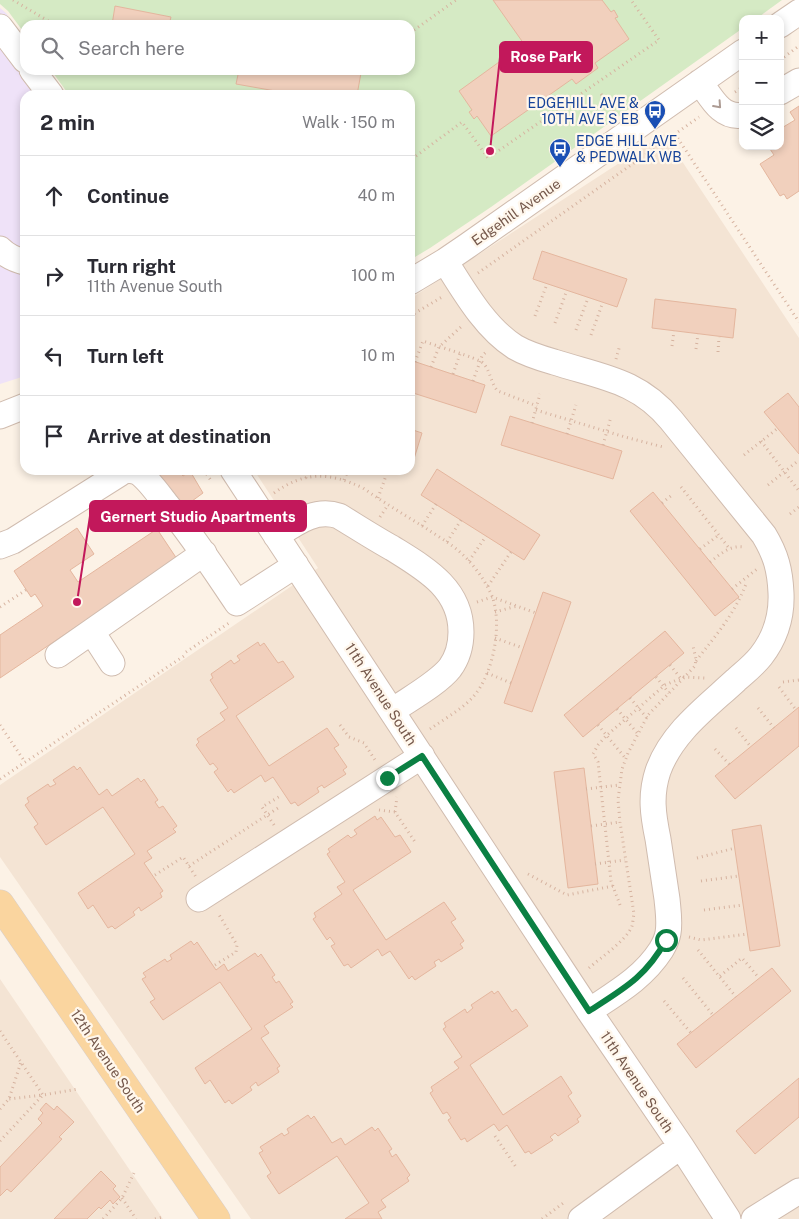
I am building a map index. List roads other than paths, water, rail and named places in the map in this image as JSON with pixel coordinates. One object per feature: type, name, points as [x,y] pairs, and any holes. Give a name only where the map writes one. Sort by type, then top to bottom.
[{"type":"main road","name":"12th Avenue South","points":[[0,904],[216,1219]]},
{"type":"street","points":[[784,22],[799,12]]},
{"type":"street","points":[[0,27],[20,53]]},
{"type":"street","name":"Edgehill Avenue","points":[[415,279],[445,261],[739,55]]},
{"type":"street","points":[[36,75],[47,90]]},
{"type":"street","points":[[784,90],[799,81]]},
{"type":"street","points":[[700,82],[724,112],[739,116]]},
{"type":"street","points":[[0,249],[20,261]]},
{"type":"street","points":[[445,261],[475,307],[494,329],[513,346],[535,357],[616,380],[638,391],[655,403],[756,525],[770,546],[780,572],[782,600],[772,639],[756,662],[681,732],[668,751],[658,772],[652,794],[653,810],[669,918],[668,932],[662,947],[645,971],[624,989],[589,1011]]},
{"type":"street","points":[[0,416],[20,408]]},
{"type":"street","points":[[0,546],[13,540],[118,475]]},
{"type":"street","points":[[140,475],[158,494],[198,544],[237,603],[296,565]]},
{"type":"street","name":"11th Avenue South","points":[[236,475],[728,1219]]},
{"type":"street","points":[[276,536],[306,517],[327,514],[339,516],[426,570],[444,588],[457,609],[461,622],[460,649],[448,670],[392,711]]},
{"type":"street","points":[[58,655],[204,553]]},
{"type":"street","points":[[92,632],[112,663]]},
{"type":"street","points":[[204,896],[422,756]]},
{"type":"street","points":[[581,1219],[681,1146]]},
{"type":"street","points":[[754,1219],[799,1192]]},
{"type":"place","name":"EDGEHILL AVE & 10TH AVE S EB","points":[[655,130]]},
{"type":"place","name":"Rose Park","points":[[490,151]]},
{"type":"place","name":"EDGE HILL AVE & PEDWALK WB","points":[[560,168]]},
{"type":"place","name":"Gernert Studio Apartments","points":[[77,602]]}]
